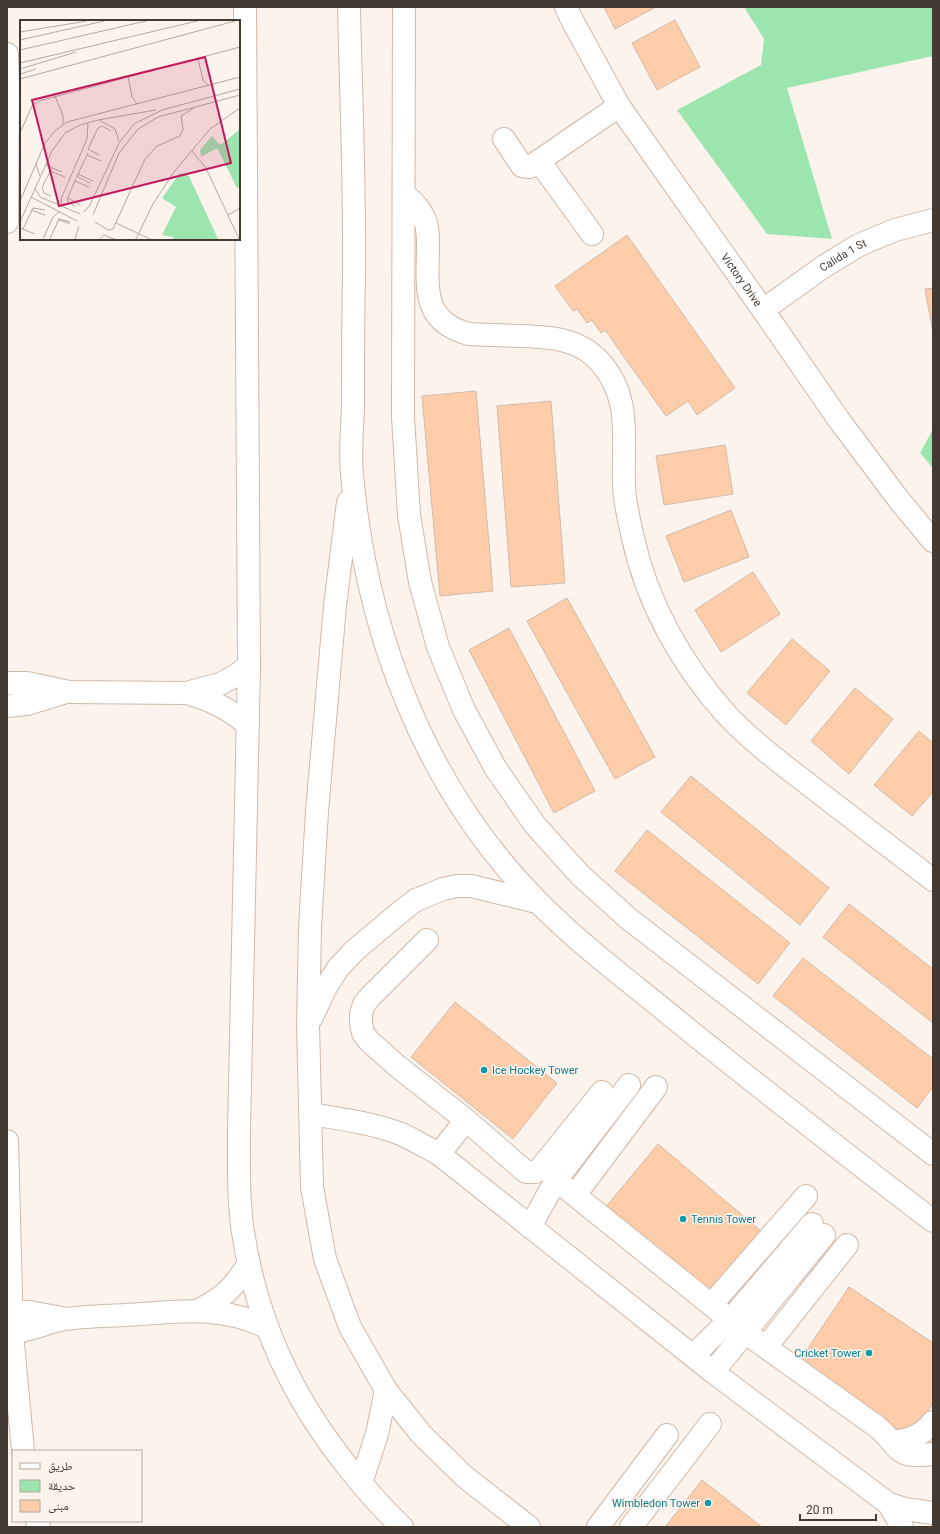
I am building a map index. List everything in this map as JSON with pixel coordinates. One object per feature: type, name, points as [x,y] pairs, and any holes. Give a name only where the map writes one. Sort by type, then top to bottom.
[{"type":"street","points":[[245,7],[242,39],[249,666],[239,1181],[243,1231],[255,1291],[266,1327],[282,1365],[305,1407],[331,1446],[361,1483],[402,1527]]},
{"type":"street","points":[[349,7],[355,216],[352,470],[335,606],[317,810],[310,928],[308,1026],[312,1187],[325,1259],[350,1327],[386,1390],[421,1434],[466,1477],[530,1527]]},
{"type":"street","points":[[404,7],[403,417],[409,515],[420,582],[438,647],[464,710],[496,770],[535,825],[580,875],[629,919],[933,1154]]},
{"type":"street","name":"Victory Drive","points":[[566,7],[619,106],[763,310],[838,420],[899,500],[933,541]]},
{"type":"street","points":[[7,54],[7,62],[15,84],[7,222]]},
{"type":"street","points":[[7,62],[20,62]]},
{"type":"street","points":[[504,139],[522,166],[530,167],[619,106]]},
{"type":"street","points":[[539,161],[592,234]]},
{"type":"street","points":[[404,195],[420,209],[425,219],[428,229],[428,290],[430,303],[436,314],[445,324],[456,331],[469,334],[549,337],[567,341],[584,348],[598,360],[610,374],[619,390],[623,408],[624,489],[633,538],[648,587],[668,633],[691,670],[727,715],[767,752],[933,880]]},
{"type":"street","name":"Calida 1 St","points":[[763,310],[823,267],[859,245],[895,230],[933,220]]},
{"type":"street","points":[[352,470],[362,550],[378,621],[396,677],[416,724],[446,782],[478,831],[507,869],[537,902],[575,937],[764,1091],[933,1221]]},
{"type":"street","points":[[7,683],[27,683],[70,692],[186,693],[220,684],[249,666]]},
{"type":"street","points":[[7,706],[28,704],[70,692]]},
{"type":"street","points":[[186,693],[219,704],[234,713],[248,725]]},
{"type":"street","points":[[308,1026],[325,989],[338,968],[355,950],[416,900],[443,889],[457,886],[471,886],[537,902]]},
{"type":"street","points":[[427,940],[364,1004],[361,1014],[361,1023],[363,1033],[368,1041],[397,1066],[466,1120],[526,1172],[535,1172],[540,1169],[602,1092]]},
{"type":"street","points":[[530,1227],[556,1180],[629,1085]]},
{"type":"street","points":[[575,1195],[656,1087]]},
{"type":"street","points":[[311,1114],[360,1122],[380,1127],[401,1134],[438,1154],[713,1372],[889,1504],[905,1509],[933,1512]]},
{"type":"street","points":[[438,1154],[466,1120]]},
{"type":"street","points":[[7,1140],[12,1322],[22,1450]]},
{"type":"street","points":[[556,1180],[738,1326],[876,1426],[896,1448],[908,1455],[916,1456],[933,1454]]},
{"type":"street","points":[[712,1304],[806,1196]]},
{"type":"street","points":[[713,1372],[738,1326],[818,1230]]},
{"type":"street","points":[[766,1347],[847,1245]]},
{"type":"street","points":[[197,1311],[218,1300],[230,1290],[249,1263]]},
{"type":"street","points":[[12,1322],[29,1330],[65,1319],[197,1311],[237,1315],[266,1327]]},
{"type":"street","points":[[694,1356],[738,1326]]},
{"type":"street","points":[[361,1483],[377,1434],[386,1390]]},
{"type":"street","points":[[892,1442],[905,1440],[920,1435],[933,1422]]},
{"type":"street","points":[[631,1527],[710,1424]]},
{"type":"street","points":[[610,1523],[667,1435]]},
{"type":"street","points":[[889,1504],[902,1527]]},
{"type":"green space","points":[[744,7],[933,7],[933,56],[787,88],[832,239],[767,234],[677,110],[761,65],[764,39]]},
{"type":"green space","points":[[933,429],[933,468],[920,453]]},
{"type":"building","points":[[604,7],[656,7],[615,29]]},
{"type":"building","points":[[675,20],[700,67],[657,90],[632,43]]},
{"type":"building","points":[[627,235],[735,388],[697,415],[688,401],[666,416],[605,330],[601,333],[592,320],[587,323],[577,309],[573,311],[555,286]]},
{"type":"building","points":[[933,288],[933,333],[925,289]]},
{"type":"building","points":[[476,391],[493,591],[440,596],[422,396]]},
{"type":"building","points":[[551,401],[565,583],[511,587],[497,406]]},
{"type":"building","points":[[725,445],[733,494],[664,505],[656,456]]},
{"type":"building","points":[[731,510],[749,557],[684,582],[666,536]]},
{"type":"building","points":[[753,572],[780,614],[721,652],[695,610]]},
{"type":"building","points":[[567,598],[655,757],[615,779],[527,621]]},
{"type":"building","points":[[509,628],[595,791],[554,813],[469,650]]},
{"type":"building","points":[[792,639],[830,671],[786,725],[747,693]]},
{"type":"building","points":[[855,688],[893,719],[849,774],[811,741]]},
{"type":"building","points":[[919,731],[933,743],[933,792],[912,816],[874,785]]},
{"type":"building","points":[[691,776],[829,888],[800,925],[661,812]]},
{"type":"building","points":[[647,830],[790,943],[758,984],[615,871]]},
{"type":"building","points":[[849,904],[933,969],[933,1023],[823,937]]},
{"type":"building","points":[[803,958],[933,1059],[933,1087],[917,1108],[773,996]]},
{"type":"building","name":"Ice Hockey Tower","points":[[455,1002],[557,1083],[513,1139],[411,1057]]},
{"type":"building","name":"Tennis Tower","points":[[658,1144],[761,1231],[708,1294],[605,1208]]},
{"type":"building","name":"Cricket Tower","points":[[849,1287],[933,1343],[933,1403],[910,1438],[798,1363]]},
{"type":"building","name":"Wimbledon Tower","points":[[702,1480],[762,1527],[665,1527]]},
{"type":"place","name":"Ice Hockey Tower","points":[[484,1070]]},
{"type":"place","name":"Tennis Tower","points":[[683,1219]]},
{"type":"place","name":"Cricket Tower","points":[[869,1353]]},
{"type":"place","name":"Wimbledon Tower","points":[[708,1503]]}]
